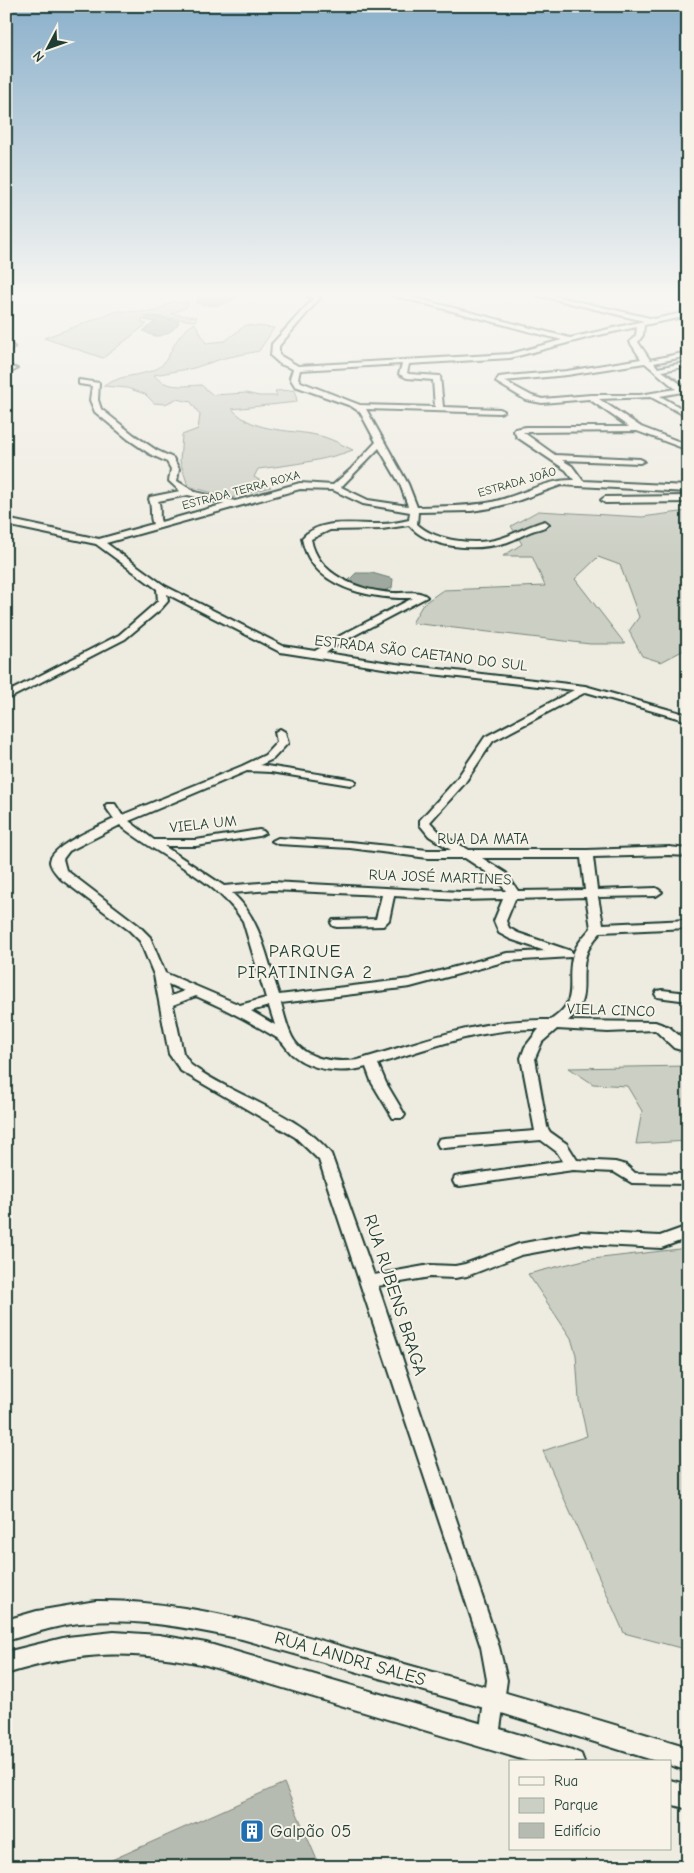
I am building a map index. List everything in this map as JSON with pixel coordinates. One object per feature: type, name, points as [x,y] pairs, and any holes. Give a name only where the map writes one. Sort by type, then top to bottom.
[{"type":"street","points":[[296,381],[298,384],[359,407],[500,412]]},
{"type":"street","points":[[437,381],[439,410]]},
{"type":"street","points":[[501,381],[535,400],[550,401],[591,397],[654,396],[685,391]]},
{"type":"street","points":[[672,381],[685,391]]},
{"type":"street","points":[[82,382],[96,385],[94,400],[98,410],[131,438],[170,460],[175,469],[173,481],[176,485],[189,492],[235,504]]},
{"type":"street","points":[[654,396],[688,416]]},
{"type":"street","points":[[591,397],[638,429],[688,448]]},
{"type":"street","points":[[359,407],[368,417],[398,471],[414,510],[413,522],[415,528],[426,535]]},
{"type":"street","points":[[580,482],[569,468],[520,435],[518,431],[526,429],[638,429]]},
{"type":"street","points":[[335,488],[353,472],[381,441]]},
{"type":"street","points":[[554,457],[640,461]]},
{"type":"street","name":"ESTRADA JOÃO","points":[[414,510],[471,508],[491,505],[511,500],[553,484],[580,482],[635,487],[688,488]]},
{"type":"street","name":"ESTRADA TERRA ROXA","points":[[99,542],[300,486],[335,488],[366,502],[414,510]]},
{"type":"street","points":[[158,525],[155,519],[157,508],[153,500],[189,492]]},
{"type":"street","points":[[605,500],[688,499]]},
{"type":"street","points":[[6,522],[99,542],[162,588],[163,601],[122,637],[6,697]]},
{"type":"street","points":[[378,527],[413,522]]},
{"type":"street","points":[[316,655],[337,641],[422,597],[394,596],[368,592],[323,573],[316,565],[306,543],[309,536],[326,530],[350,526],[378,527],[426,535],[453,542],[487,544],[502,541],[534,526],[545,524]]},
{"type":"street","name":"ESTRADA SÃO CAETANO DO SUL","points":[[162,588],[280,649],[413,670],[545,683],[585,689],[688,718]]},
{"type":"street","points":[[573,953],[514,936],[503,930],[500,921],[512,896],[511,887],[504,876],[433,834],[424,822],[460,782],[478,752],[489,739],[585,689]]},
{"type":"street","points":[[121,820],[269,757],[282,743],[280,732]]},
{"type":"street","points":[[246,768],[271,769],[350,782]]},
{"type":"street","points":[[111,806],[114,813],[121,820],[150,843],[222,890],[246,916],[285,1037]]},
{"type":"street","name":"RUA RUBENS BRAGA","points":[[121,820],[64,848],[55,859],[56,865],[65,876],[134,928],[146,940],[160,975],[176,1054],[186,1068],[300,1133],[323,1154],[334,1177],[490,1647],[496,1680],[489,1736]]},
{"type":"street","name":"VIELA UM","points":[[150,843],[196,843],[259,833]]},
{"type":"street","name":"RUA DA MATA","points":[[278,841],[350,845],[409,853],[588,854],[669,851],[688,854]]},
{"type":"street","points":[[588,854],[591,893],[597,928]]},
{"type":"street","name":"RUA JOSÉ MARTINES","points":[[222,890],[272,886],[388,893],[512,896],[656,892]]},
{"type":"street","points":[[337,923],[379,923],[383,920],[388,893]]},
{"type":"street","points":[[239,1010],[274,1000],[410,983],[507,957],[573,953],[597,928],[688,924]]},
{"type":"street","points":[[573,953],[577,998],[570,1011],[538,1036],[528,1058],[538,1121],[544,1134],[562,1148],[573,1165]]},
{"type":"street","points":[[160,975],[239,1010],[285,1037]]},
{"type":"street","points":[[166,1002],[196,991]]},
{"type":"street","points":[[662,994],[688,997]]},
{"type":"street","name":"VIELA CINCO","points":[[285,1037],[299,1055],[319,1063],[346,1067],[371,1062],[462,1033],[489,1027],[554,1024],[602,1028],[657,1026],[668,1032],[678,1045],[688,1048]]},
{"type":"street","points":[[371,1062],[379,1083],[398,1115]]},
{"type":"street","points":[[444,1143],[544,1134]]},
{"type":"street","points":[[460,1181],[573,1165],[615,1167],[621,1169],[632,1178],[688,1179]]},
{"type":"street","points":[[369,1282],[430,1271],[454,1272],[467,1270],[519,1250],[581,1238],[661,1242],[688,1232]]},
{"type":"street","name":"RUA LANDRI SALES","points":[[6,1631],[71,1614],[104,1610],[134,1610],[172,1615],[242,1629],[495,1700],[688,1759]]},
{"type":"street","points":[[6,1663],[30,1656],[87,1645],[129,1643],[170,1647],[206,1654],[566,1760]]},
{"type":"street","points":[[672,1793],[688,1797]]},
{"type":"green space","points":[[113,381],[162,381],[175,386],[201,385],[213,395],[246,393],[259,396],[277,396],[275,391],[295,390],[297,402],[232,409],[252,423],[263,427],[324,437],[353,450],[318,460],[258,469],[254,477],[271,487],[231,498],[188,486],[180,461],[182,435],[198,429],[200,415],[191,402],[176,399],[165,404],[154,403],[145,394],[127,388],[103,386]]},
{"type":"green space","points":[[538,511],[642,517],[688,511],[688,648],[661,662],[642,656],[629,631],[639,617],[620,565],[598,557],[575,579],[625,644],[590,644],[412,623],[423,604],[443,590],[545,586],[532,556],[503,556],[522,544],[511,526]]},
{"type":"green space","points":[[688,1066],[688,1141],[636,1144],[642,1111],[627,1086],[593,1084],[569,1068]]},
{"type":"green space","points":[[688,1248],[688,1650],[624,1633],[543,1451],[587,1436],[579,1400],[576,1355],[571,1338],[528,1274],[584,1260]]},
{"type":"shaded area","points":[[356,573],[372,573],[393,579],[392,588],[377,593],[348,581]]},
{"type":"building","name":"Galpão 05","points":[[284,1783],[320,1867],[96,1867]]},
{"type":"building","points":[[577,1862],[580,1867],[566,1867]]},
{"type":"place","name":"Galpão 05","points":[[252,1831]]},
{"type":"district","name":"PARQUE PIRATININGA 2","points":[[305,961]]}]
